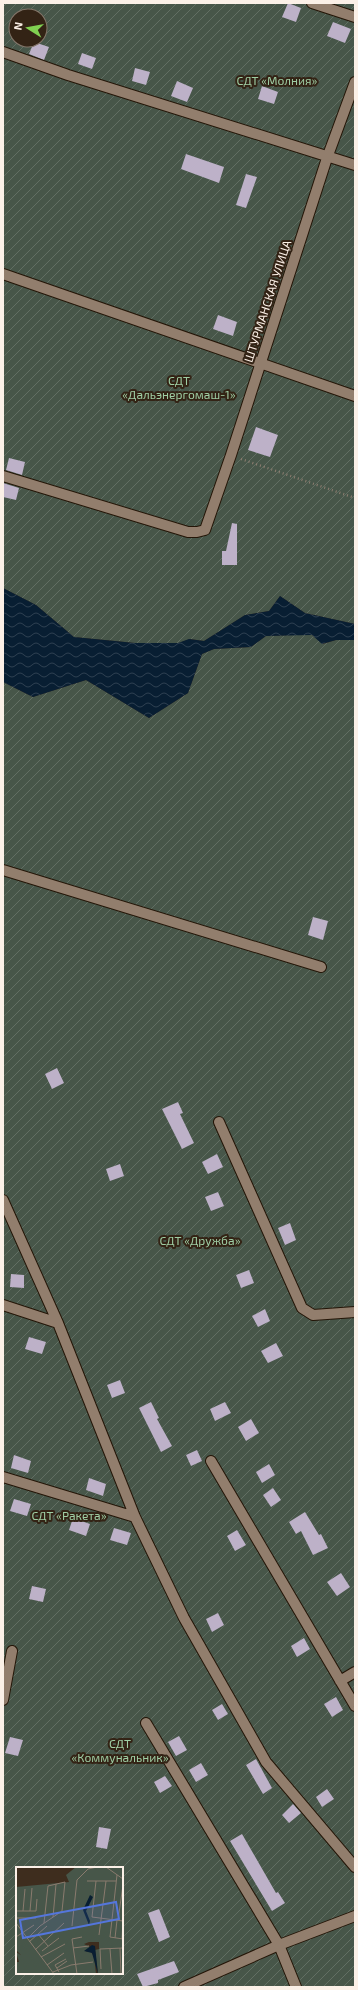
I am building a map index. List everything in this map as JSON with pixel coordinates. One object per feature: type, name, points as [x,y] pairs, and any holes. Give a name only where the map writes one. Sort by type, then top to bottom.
[{"type":"street","points":[[312,3],[355,17]]},
{"type":"street","points":[[3,52],[327,158],[355,165]]},
{"type":"street","name":"ШТУРМАНСКАЯ УЛИЦА","points":[[3,476],[188,532],[205,530],[231,455],[327,158],[355,82]]},
{"type":"street","points":[[3,274],[355,396]]},
{"type":"street","points":[[3,870],[321,967]]},
{"type":"street","points":[[219,1122],[302,1308],[313,1315],[355,1312]]},
{"type":"street","points":[[3,1200],[58,1323],[135,1518],[184,1618],[266,1762],[355,1867]]},
{"type":"street","points":[[3,1305],[58,1323]]},
{"type":"street","points":[[211,1461],[355,1706]]},
{"type":"street","points":[[3,1477],[135,1518]]},
{"type":"street","points":[[3,1700],[12,1651]]},
{"type":"street","points":[[340,1681],[355,1672]]},
{"type":"street","points":[[146,1723],[279,1945],[296,1987]]},
{"type":"street","points":[[184,1987],[279,1945],[355,1916]]},
{"type":"path","points":[[231,455],[355,498]]},
{"type":"green space","name":"СДТ «Дальэнергомаш-1»","points":[[3,3],[355,3],[355,624],[305,613],[280,596],[269,611],[245,615],[204,641],[190,639],[179,643],[135,643],[74,637],[36,605],[3,588]]},
{"type":"green space","points":[[312,635],[323,644],[336,640],[355,640],[355,1987],[3,1987],[3,682],[33,697],[86,680],[149,718],[188,693],[202,654],[214,649],[251,647],[266,636]]},
{"type":"water","points":[[3,588],[36,605],[74,637],[135,643],[178,643],[189,639],[204,641],[245,615],[269,611],[280,596],[305,613],[355,624],[355,640],[336,640],[322,644],[312,635],[266,636],[251,647],[214,649],[202,654],[188,693],[149,718],[86,680],[33,697],[3,682]]},
{"type":"building","points":[[288,3],[301,8],[296,22],[282,17]]},
{"type":"building","points":[[333,22],[351,29],[345,43],[327,36]]},
{"type":"building","points":[[49,47],[44,60],[29,54],[32,48]]},
{"type":"building","points":[[82,53],[96,58],[92,69],[78,64]]},
{"type":"building","points":[[135,68],[150,72],[146,85],[132,81]]},
{"type":"building","points":[[177,81],[193,88],[187,102],[171,96]]},
{"type":"building","points":[[262,86],[278,92],[274,104],[258,99]]},
{"type":"building","points":[[186,154],[224,167],[219,183],[181,169]]},
{"type":"building","points":[[246,174],[257,177],[246,208],[236,205]]},
{"type":"building","points":[[218,315],[237,322],[233,336],[213,329]]},
{"type":"building","points":[[256,427],[278,435],[270,457],[248,450]]},
{"type":"building","points":[[9,458],[25,462],[22,475],[6,470]]},
{"type":"building","points":[[3,483],[19,488],[16,500],[3,497]]},
{"type":"building","points":[[232,523],[237,524],[237,565],[222,565],[222,551],[226,551]]},
{"type":"building","points":[[313,917],[328,921],[323,940],[308,935]]},
{"type":"building","points":[[57,1068],[64,1083],[52,1089],[45,1074]]},
{"type":"building","points":[[178,1102],[183,1113],[180,1114],[194,1143],[182,1149],[162,1109]]},
{"type":"building","points":[[217,1154],[223,1167],[208,1174],[202,1162]]},
{"type":"building","points":[[120,1164],[124,1176],[110,1181],[106,1169]]},
{"type":"building","points":[[218,1192],[224,1206],[211,1211],[205,1197]]},
{"type":"building","points":[[290,1223],[296,1240],[285,1245],[278,1228]]},
{"type":"building","points":[[249,1270],[254,1283],[241,1288],[236,1275]]},
{"type":"building","points":[[11,1274],[24,1275],[24,1288],[10,1287]]},
{"type":"building","points":[[265,1309],[270,1321],[258,1327],[252,1316]]},
{"type":"building","points":[[29,1337],[46,1342],[42,1354],[25,1349]]},
{"type":"building","points":[[276,1343],[283,1356],[268,1363],[261,1351]]},
{"type":"building","points":[[120,1380],[125,1393],[112,1398],[107,1385]]},
{"type":"building","points":[[151,1402],[159,1418],[157,1419],[172,1446],[161,1452],[139,1408]]},
{"type":"building","points":[[225,1402],[231,1413],[215,1421],[210,1409]]},
{"type":"building","points":[[251,1419],[259,1433],[246,1441],[238,1427]]},
{"type":"building","points":[[197,1450],[202,1461],[191,1466],[186,1455]]},
{"type":"building","points":[[14,1455],[31,1461],[28,1473],[11,1468]]},
{"type":"building","points":[[269,1464],[275,1475],[262,1483],[256,1472]]},
{"type":"building","points":[[89,1478],[106,1484],[103,1496],[86,1490]]},
{"type":"building","points":[[273,1488],[281,1500],[271,1507],[263,1495]]},
{"type":"building","points":[[14,1499],[31,1504],[27,1516],[10,1511]]},
{"type":"building","points":[[305,1512],[319,1535],[321,1534],[328,1548],[313,1555],[301,1531],[296,1534],[289,1522]]},
{"type":"building","points":[[73,1518],[90,1524],[86,1536],[69,1530]]},
{"type":"building","points":[[114,1528],[131,1533],[127,1545],[110,1540]]},
{"type":"building","points":[[237,1530],[246,1545],[235,1551],[227,1536]]},
{"type":"building","points":[[341,1573],[350,1587],[337,1596],[327,1582]]},
{"type":"building","points":[[32,1586],[46,1589],[43,1602],[29,1599]]},
{"type":"building","points":[[218,1613],[224,1625],[212,1632],[206,1619]]},
{"type":"building","points":[[304,1638],[310,1649],[297,1657],[291,1646]]},
{"type":"building","points":[[336,1697],[343,1710],[332,1717],[324,1704]]},
{"type":"building","points":[[222,1704],[228,1714],[218,1720],[212,1710]]},
{"type":"building","points":[[179,1736],[187,1750],[176,1756],[168,1742]]},
{"type":"building","points":[[10,1737],[23,1740],[18,1756],[5,1753]]},
{"type":"building","points":[[256,1759],[272,1788],[263,1794],[246,1765]]},
{"type":"building","points":[[201,1763],[208,1775],[196,1782],[189,1770]]},
{"type":"building","points":[[165,1776],[172,1786],[160,1793],[154,1782]]},
{"type":"building","points":[[327,1789],[334,1799],[322,1807],[316,1797]]},
{"type":"building","points":[[293,1804],[301,1813],[289,1823],[282,1815]]},
{"type":"building","points":[[99,1827],[111,1829],[107,1849],[96,1847]]},
{"type":"building","points":[[242,1834],[276,1893],[278,1892],[285,1903],[272,1911],[230,1841]]},
{"type":"building","points":[[159,1909],[170,1937],[159,1942],[148,1913]]},
{"type":"building","points":[[174,1961],[179,1972],[158,1980],[158,1983],[143,1987],[137,1974]]},
{"type":"park label","name":"СДТ «Молния»","points":[[277,80]]},
{"type":"park label","name":"СДТ «Дружба»","points":[[200,1240]]},
{"type":"park label","name":"СДТ «Ракета»","points":[[69,1515]]},
{"type":"park label","name":"СДТ «Коммунальник»","points":[[120,1750]]}]
